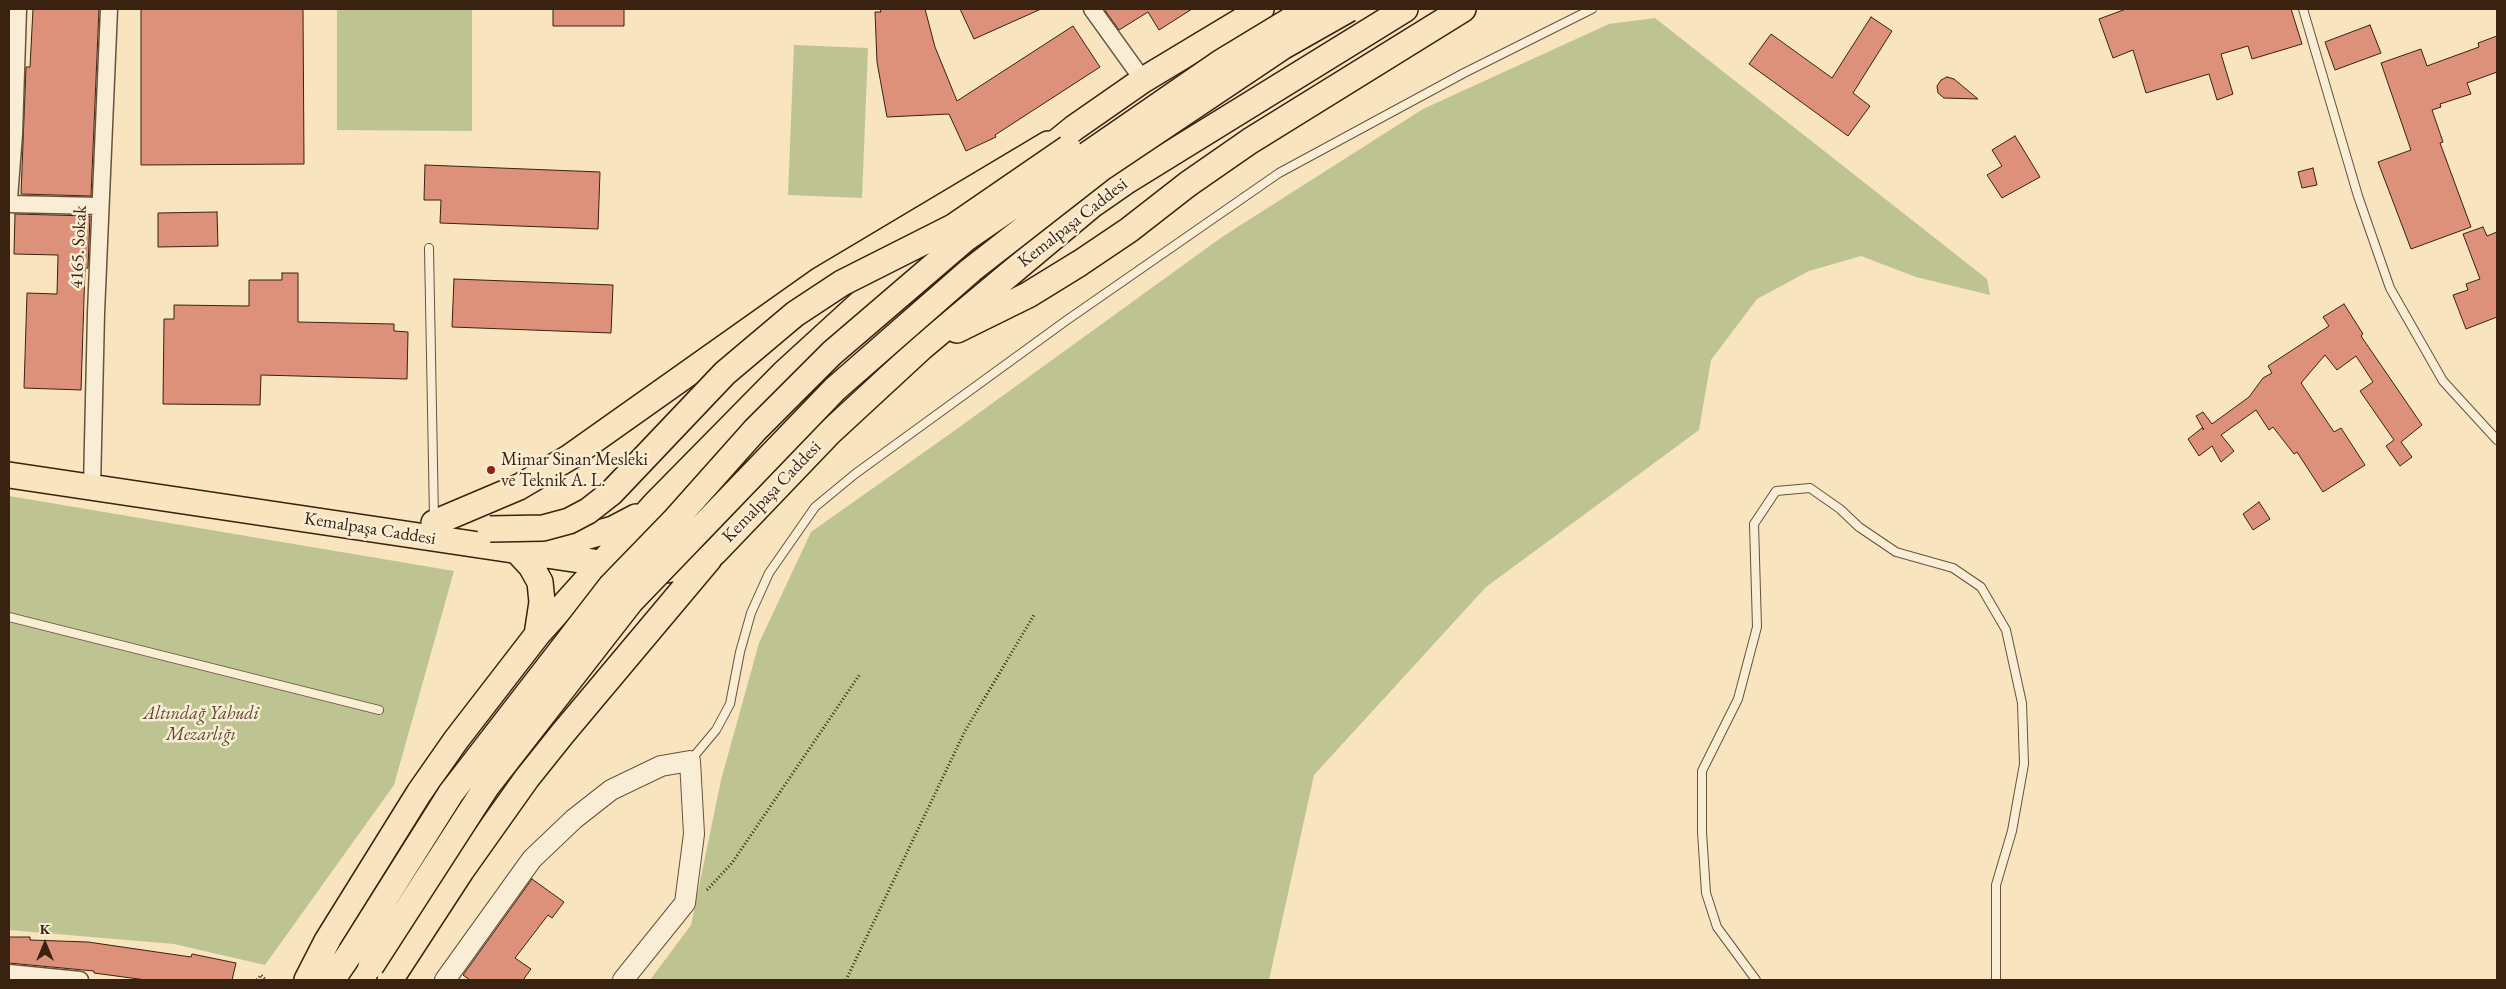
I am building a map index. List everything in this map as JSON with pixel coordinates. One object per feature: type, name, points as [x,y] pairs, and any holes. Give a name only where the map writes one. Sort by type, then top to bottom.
[{"type":"main road","points":[[446,525],[570,458],[820,280],[1074,128],[1174,60],[1261,9]]},
{"type":"main road","points":[[332,980],[451,793],[611,586],[755,430],[832,353],[965,239],[1220,63],[1310,9]]},
{"type":"main road","points":[[374,976],[487,786],[630,601],[835,389],[971,270],[1103,166],[1282,47],[1349,9]]},
{"type":"main road","name":"Kemalpaşa Caddesi","points":[[9,475],[92,479],[517,551],[600,563],[652,569],[679,569],[705,561],[829,433],[921,348],[1092,205],[1211,127],[1405,9]]},
{"type":"main road","points":[[921,348],[1028,295],[1129,230],[1188,184],[1250,141],[1463,9]]},
{"type":"main road","points":[[1174,60],[1200,60],[1219,74],[1224,84],[1226,96],[1224,107],[1211,127]]},
{"type":"main road","points":[[9,460],[92,479],[446,525],[490,529],[542,528],[569,521],[588,511],[611,493],[725,373],[780,326],[813,301],[859,274],[953,227],[1020,180],[1143,99],[1220,63]]},
{"type":"main road","points":[[307,980],[332,933],[420,793],[456,740],[537,635],[600,563],[655,504],[784,373],[888,278],[1074,128]]},
{"type":"main road","points":[[784,373],[775,383],[771,395],[770,407],[774,419],[782,429],[792,436],[805,439],[818,438],[829,433]]},
{"type":"main road","points":[[446,525],[500,536],[556,540],[578,539],[614,530],[655,504]]},
{"type":"main road","points":[[517,551],[532,566],[540,582],[542,602],[537,635]]},
{"type":"main road","points":[[374,976],[461,871],[563,733],[715,552]]},
{"type":"street","points":[[9,199],[14,134],[18,9]]},
{"type":"street","name":"4165. Sokak","points":[[92,479],[100,206],[109,9]]},
{"type":"street","points":[[1092,9],[1143,80]]},
{"type":"street","points":[[9,204],[100,206]]},
{"type":"street","points":[[445,980],[532,859],[574,818],[611,790],[661,766],[690,761],[694,834],[685,903],[623,980]]},
{"type":"street","points":[[9,973],[80,980]]},
{"type":"lane","points":[[690,761],[716,730],[730,704],[740,652],[749,621],[769,573],[814,507],[855,474],[1067,320],[1279,173],[1464,73],[1592,9]]},
{"type":"lane","points":[[2303,9],[2358,196],[2390,288],[2444,381],[2497,440]]},
{"type":"lane","points":[[429,248],[446,525]]},
{"type":"lane","points":[[1756,980],[1718,926],[1706,893],[1702,832],[1702,771],[1738,699],[1757,627],[1754,524],[1776,491],[1810,488],[1840,509],[1859,527],[1896,552],[1953,568],[1981,587],[2006,630],[2022,704],[2024,764],[2012,831],[1996,885],[1996,980]]},
{"type":"lane","points":[[9,618],[379,710]]},
{"type":"path","points":[[846,980],[965,730],[1034,615]]},
{"type":"path","points":[[685,903],[707,890],[732,863],[860,674]]},
{"type":"path","points":[[257,980],[260,975],[266,980]]},
{"type":"green space","points":[[337,9],[472,9],[472,131],[337,130]]},
{"type":"green space","points":[[1655,18],[1987,279],[1990,295],[1916,277],[1861,256],[1809,271],[1757,299],[1711,360],[1699,430],[1486,587],[1314,775],[1269,980],[650,980],[691,925],[721,780],[759,643],[811,532],[1222,237],[1423,109],[1609,24]]},
{"type":"green space","points":[[794,45],[868,48],[862,198],[788,195]]},
{"type":"green space","name":"Altındağ Yahudi Mezarlığı","points":[[9,496],[454,571],[394,785],[265,965],[174,944],[9,930]]},
{"type":"building","points":[[33,9],[99,9],[91,196],[21,194],[26,67],[30,67]]},
{"type":"building","points":[[141,9],[303,9],[304,164],[141,165]]},
{"type":"building","points":[[553,9],[624,9],[624,26],[553,26]]},
{"type":"building","points":[[880,9],[925,9],[935,47],[957,101],[1073,26],[1100,67],[995,135],[996,137],[966,151],[949,114],[887,117],[877,62],[875,12],[881,12]]},
{"type":"building","points":[[960,9],[1041,9],[974,39]]},
{"type":"building","points":[[1104,9],[1192,9],[1159,30],[1148,12],[1119,30]]},
{"type":"building","points":[[2126,9],[2291,9],[2302,44],[2252,59],[2248,46],[2221,54],[2233,94],[2217,100],[2209,74],[2146,93],[2133,50],[2113,58],[2099,19]]},
{"type":"building","points":[[1871,17],[1892,31],[1853,93],[1870,106],[1848,136],[1749,64],[1771,34],[1832,78]]},
{"type":"building","points":[[2370,25],[2381,53],[2335,70],[2325,42]]},
{"type":"building","points":[[2497,36],[2497,72],[2467,83],[2471,94],[2440,104],[2441,107],[2432,110],[2443,142],[2440,143],[2471,227],[2411,249],[2378,162],[2411,150],[2381,63],[2421,49],[2427,66],[2479,47],[2478,43]]},
{"type":"building","points":[[1947,77],[1954,79],[1978,99],[1944,98],[1938,93],[1937,86],[1941,80]]},
{"type":"building","points":[[2015,136],[2040,177],[2002,198],[1987,175],[2002,166],[1992,150]]},
{"type":"building","points":[[425,165],[600,172],[598,229],[440,223],[441,200],[424,200]]},
{"type":"building","points":[[2313,168],[2317,185],[2302,188],[2298,172]]},
{"type":"building","points":[[217,212],[218,246],[158,247],[158,213]]},
{"type":"building","points":[[15,214],[90,216],[88,268],[85,268],[81,390],[24,388],[27,293],[57,294],[58,255],[14,254]]},
{"type":"building","points":[[2483,227],[2487,236],[2497,232],[2497,317],[2466,329],[2453,295],[2468,290],[2466,284],[2480,279],[2463,234]]},
{"type":"building","points":[[282,273],[298,273],[298,322],[394,324],[394,331],[408,332],[407,379],[261,375],[260,405],[163,404],[164,319],[174,319],[174,305],[249,306],[249,280],[282,280]]},
{"type":"building","points":[[454,279],[613,285],[611,333],[452,327]]},
{"type":"building","points":[[2344,304],[2363,334],[2361,336],[2422,425],[2401,442],[2412,457],[2400,466],[2386,446],[2394,440],[2360,391],[2373,382],[2356,356],[2337,370],[2325,355],[2301,383],[2334,432],[2341,428],[2365,465],[2323,492],[2297,452],[2294,454],[2273,427],[2269,430],[2256,410],[2221,435],[2234,451],[2221,462],[2212,446],[2199,456],[2188,439],[2202,428],[2204,430],[2196,416],[2203,412],[2212,424],[2249,397],[2263,378],[2272,373],[2268,366],[2329,326],[2323,317]]},
{"type":"building","points":[[2259,502],[2270,519],[2253,530],[2243,514]]},
{"type":"building","points":[[532,879],[564,902],[552,918],[548,915],[515,958],[531,969],[523,980],[470,980],[463,975]]},
{"type":"building","points":[[9,937],[30,937],[30,940],[88,942],[191,957],[192,954],[236,963],[232,980],[146,980],[94,973],[94,971],[9,963]]},
{"type":"place","name":"Mimar Sinan Mesleki ve Teknik A. L.","points":[[491,470]]}]
